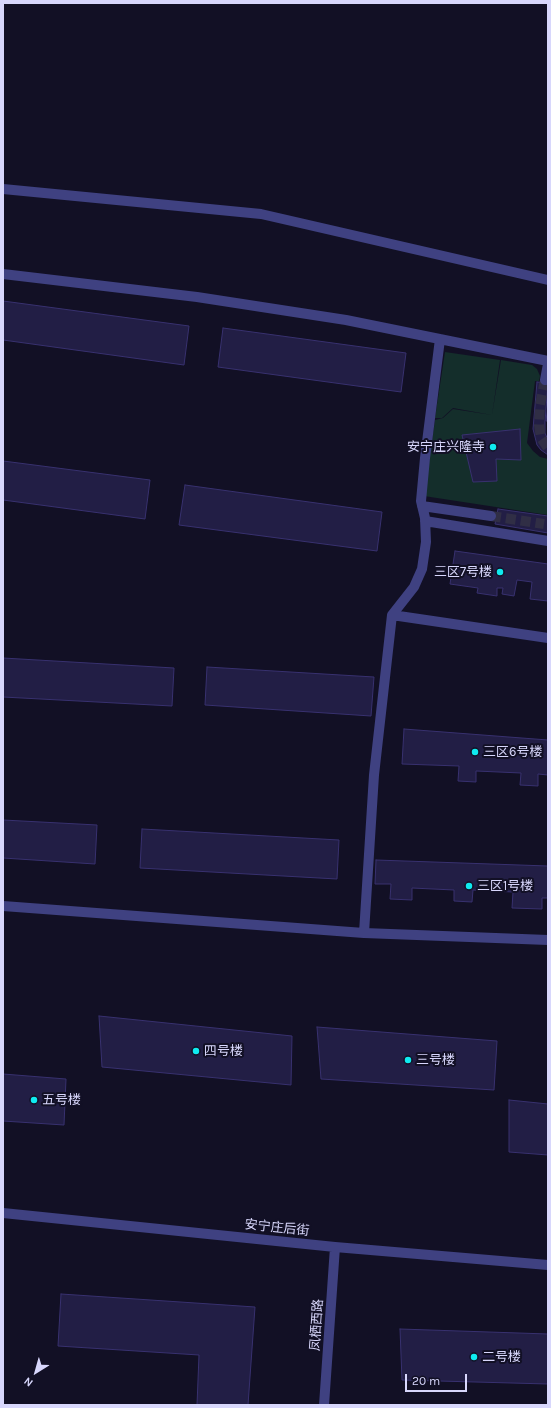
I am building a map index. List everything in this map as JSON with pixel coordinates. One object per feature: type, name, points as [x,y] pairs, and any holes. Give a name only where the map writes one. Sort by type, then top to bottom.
[{"type":"street","points":[[3,189],[261,214],[548,280]]},
{"type":"street","points":[[3,274],[197,297],[346,320],[548,362],[545,380]]},
{"type":"street","points":[[364,933],[374,775],[392,615],[414,587],[422,569],[426,542],[425,521],[421,501],[440,339]]},
{"type":"street","points":[[422,506],[491,516]]},
{"type":"street","points":[[425,521],[548,540]]},
{"type":"street","points":[[392,615],[548,638]]},
{"type":"street","points":[[3,906],[364,933],[548,940]]},
{"type":"street","name":"安宁庄后街","points":[[3,1213],[335,1248],[548,1265]]},
{"type":"street","name":"凤栖西路","points":[[324,1405],[335,1248]]},
{"type":"green space","points":[[445,352],[500,360],[492,415],[453,408],[442,418],[435,418]]},
{"type":"green space","points":[[501,360],[532,365],[537,369],[540,376],[539,381],[535,381],[527,443],[540,457],[548,459],[548,515],[424,496],[435,420],[443,418],[453,409],[492,415]]},
{"type":"building","points":[[3,301],[189,326],[184,365],[3,340]]},
{"type":"building","points":[[223,328],[406,353],[401,392],[218,367]]},
{"type":"building","points":[[537,382],[548,383],[545,433],[548,440],[548,455],[537,445],[533,429]]},
{"type":"building","points":[[548,405],[548,421],[546,421]]},
{"type":"building","name":"安宁庄兴隆寺","points":[[520,429],[521,460],[496,459],[497,481],[473,482],[462,435]]},
{"type":"building","points":[[3,461],[150,480],[145,519],[3,500]]},
{"type":"building","points":[[185,485],[382,512],[377,551],[179,525]]},
{"type":"building","points":[[498,509],[548,516],[548,533],[495,524]]},
{"type":"building","name":"三区7号楼","points":[[455,551],[548,564],[548,601],[530,599],[532,582],[517,580],[514,596],[502,594],[503,588],[497,588],[497,596],[477,593],[478,588],[450,584]]},
{"type":"building","points":[[3,658],[174,668],[172,706],[3,697]]},
{"type":"building","points":[[207,667],[374,677],[371,716],[205,705]]},
{"type":"building","name":"三区6号楼","points":[[404,729],[548,740],[548,775],[538,774],[538,786],[520,785],[521,773],[476,771],[476,782],[458,781],[459,766],[402,764]]},
{"type":"building","points":[[3,820],[97,825],[95,864],[3,858]]},
{"type":"building","points":[[142,829],[339,840],[337,879],[140,868]]},
{"type":"building","name":"三区1号楼","points":[[376,860],[548,866],[548,898],[542,898],[542,909],[512,908],[513,892],[473,890],[472,902],[454,901],[454,890],[412,888],[412,900],[390,899],[391,884],[375,884]]},
{"type":"building","name":"四号楼","points":[[99,1016],[292,1036],[291,1085],[102,1067]]},
{"type":"building","name":"三号楼","points":[[317,1027],[497,1041],[494,1090],[321,1079]]},
{"type":"building","name":"五号楼","points":[[3,1074],[66,1079],[64,1125],[3,1121]]},
{"type":"building","points":[[509,1100],[548,1104],[548,1155],[509,1152]]},
{"type":"building","points":[[61,1294],[255,1307],[248,1405],[197,1405],[199,1355],[58,1346]]},
{"type":"building","name":"二号楼","points":[[400,1329],[548,1334],[548,1384],[402,1380]]},
{"type":"tunnel","points":[[545,380],[540,405],[539,425],[541,438],[548,448]]},
{"type":"tunnel","points":[[491,516],[544,524]]},
{"type":"place","name":"安宁庄兴隆寺","points":[[493,447]]},
{"type":"place","name":"三区7号楼","points":[[500,572]]},
{"type":"place","name":"三区6号楼","points":[[475,752]]},
{"type":"place","name":"三区1号楼","points":[[469,886]]},
{"type":"place","name":"四号楼","points":[[196,1051]]},
{"type":"place","name":"三号楼","points":[[408,1060]]},
{"type":"place","name":"五号楼","points":[[34,1100]]},
{"type":"place","name":"二号楼","points":[[474,1357]]}]
